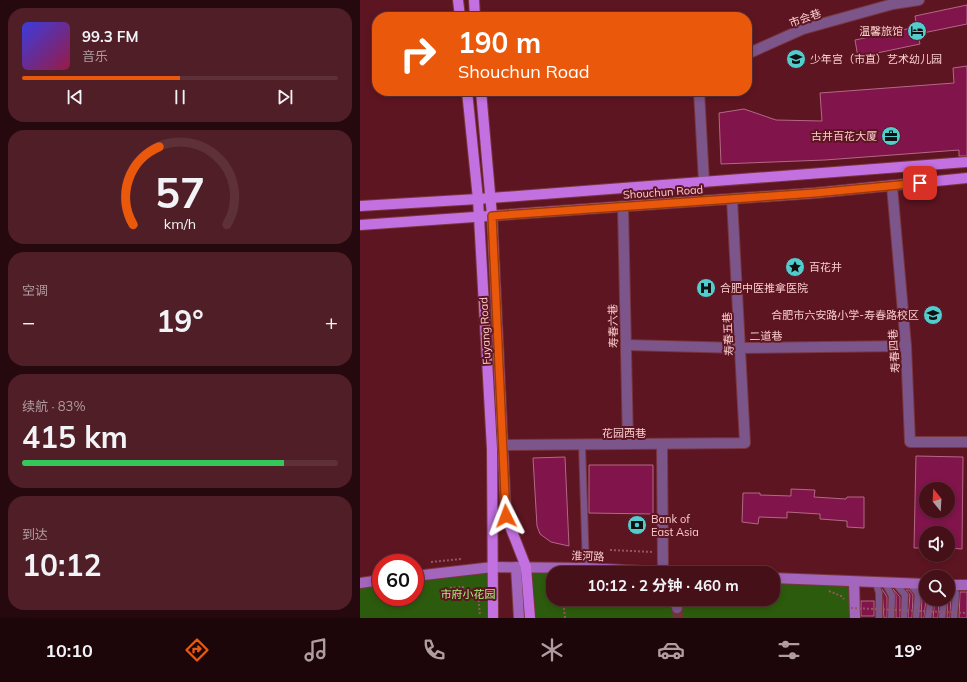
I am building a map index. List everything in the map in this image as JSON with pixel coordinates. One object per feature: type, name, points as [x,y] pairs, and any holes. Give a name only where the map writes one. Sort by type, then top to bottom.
[{"type":"main road","points":[[458,0],[459,12]]},
{"type":"main road","points":[[474,0],[475,12]]},
{"type":"main road","name":"Fuyang Road","points":[[468,96],[478,199],[492,448],[493,618]]},
{"type":"main road","name":"Fuyang Road","points":[[481,96],[491,198],[506,516],[521,567],[530,618]]},
{"type":"main road","name":"Shouchun Road","points":[[360,206],[478,199],[967,162]]},
{"type":"main road","name":"Shouchun Road","points":[[360,225],[732,199],[892,186],[967,178]]},
{"type":"street","name":"市会巷","points":[[752,52],[803,29],[893,4],[919,0]]},
{"type":"street","points":[[699,96],[704,182]]},
{"type":"street","name":"寿春四巷","points":[[892,186],[906,346],[910,442],[967,442]]},
{"type":"street","name":"寿春五巷","points":[[732,199],[745,443]]},
{"type":"street","name":"寿春六巷","points":[[623,207],[628,444]]},
{"type":"street","name":"二道巷","points":[[626,345],[740,348],[906,346]]},
{"type":"street","name":"花园西巷","points":[[503,445],[662,445],[745,443]]},
{"type":"street","points":[[662,445],[663,566]]},
{"type":"street","name":"淮河路","points":[[424,575],[493,567],[546,567]]},
{"type":"street","points":[[520,618],[521,567]]},
{"type":"street","points":[[780,578],[919,585]]},
{"type":"street","points":[[360,583],[372,581]]},
{"type":"street","points":[[854,582],[855,618]]},
{"type":"street","points":[[955,586],[966,587]]},
{"type":"lane","points":[[582,445],[590,566]]},
{"type":"lane","points":[[879,618],[879,592],[885,583]]},
{"type":"lane","points":[[885,583],[892,596],[891,618]]},
{"type":"lane","points":[[885,583],[905,595],[904,618]]},
{"type":"lane","points":[[910,584],[918,594],[916,618]]},
{"type":"lane","points":[[955,592],[955,606]]},
{"type":"lane","points":[[928,618],[930,606]]},
{"type":"lane","points":[[942,618],[943,606]]},
{"type":"lane","points":[[954,618],[955,606]]},
{"type":"path","points":[[610,550],[656,552]]},
{"type":"path","points":[[432,562],[462,559]]},
{"type":"path","points":[[450,588],[465,587]]},
{"type":"path","points":[[829,591],[841,596],[846,602]]},
{"type":"path","points":[[478,592],[480,616]]},
{"type":"path","points":[[564,606],[565,618]]},
{"type":"path","points":[[851,608],[967,613]]},
{"type":"green space","name":"市府小花园","points":[[493,567],[493,618],[360,618],[360,583],[372,581],[372,606],[424,606],[424,575]]},
{"type":"green space","points":[[526,567],[546,568],[546,606],[780,606],[780,578],[854,582],[855,618],[530,618]]},
{"type":"building","points":[[967,5],[967,24],[918,34],[915,16]]},
{"type":"building","points":[[916,27],[920,44],[858,57],[855,40]]},
{"type":"building","name":"古井百花大厦","points":[[967,66],[967,156],[959,156],[959,150],[825,160],[721,164],[719,113],[744,109],[776,120],[822,121],[820,93],[954,83],[953,68]]},
{"type":"building","points":[[916,456],[963,457],[962,549],[955,548],[955,526],[919,526],[919,548],[914,548]]},
{"type":"building","points":[[565,457],[569,546],[551,542],[540,534],[537,526],[533,458]]},
{"type":"building","points":[[589,465],[653,465],[653,514],[589,513]]},
{"type":"building","points":[[791,489],[815,490],[814,497],[846,499],[847,497],[864,497],[864,528],[847,527],[847,521],[820,519],[820,514],[787,512],[787,518],[759,517],[758,524],[742,522],[743,493],[791,496]]},
{"type":"building","points":[[882,589],[887,597],[887,618],[884,618]]},
{"type":"building","points":[[893,589],[900,597],[900,618],[896,618],[896,596]]},
{"type":"building","points":[[906,590],[909,590],[913,595],[912,618],[908,618],[910,595]]},
{"type":"building","points":[[960,592],[967,592],[967,618],[959,618]]},
{"type":"building","points":[[861,601],[874,601],[874,616],[861,616]]},
{"type":"building","points":[[922,606],[925,606],[924,618],[921,618]]},
{"type":"building","points":[[934,606],[939,606],[938,618],[933,618]]},
{"type":"building","points":[[947,606],[950,606],[950,618],[947,618]]},
{"type":"tunnel","points":[[677,608],[678,618]]},
{"type":"place","name":"温馨旅馆","points":[[917,31]]},
{"type":"place","name":"少年宫（市直）艺术幼儿园","points":[[796,59]]},
{"type":"place","name":"古井百花大厦","points":[[891,136]]},
{"type":"place","name":"百花井","points":[[795,267]]},
{"type":"place","name":"合肥中医推拿医院","points":[[706,288]]},
{"type":"place","name":"合肥市六安路小学-寿春路校区","points":[[933,315]]},
{"type":"place","name":"Bank of East Asia","points":[[637,525]]},
{"type":"route","points":[[506,516],[492,216],[815,193],[920,183]]}]
